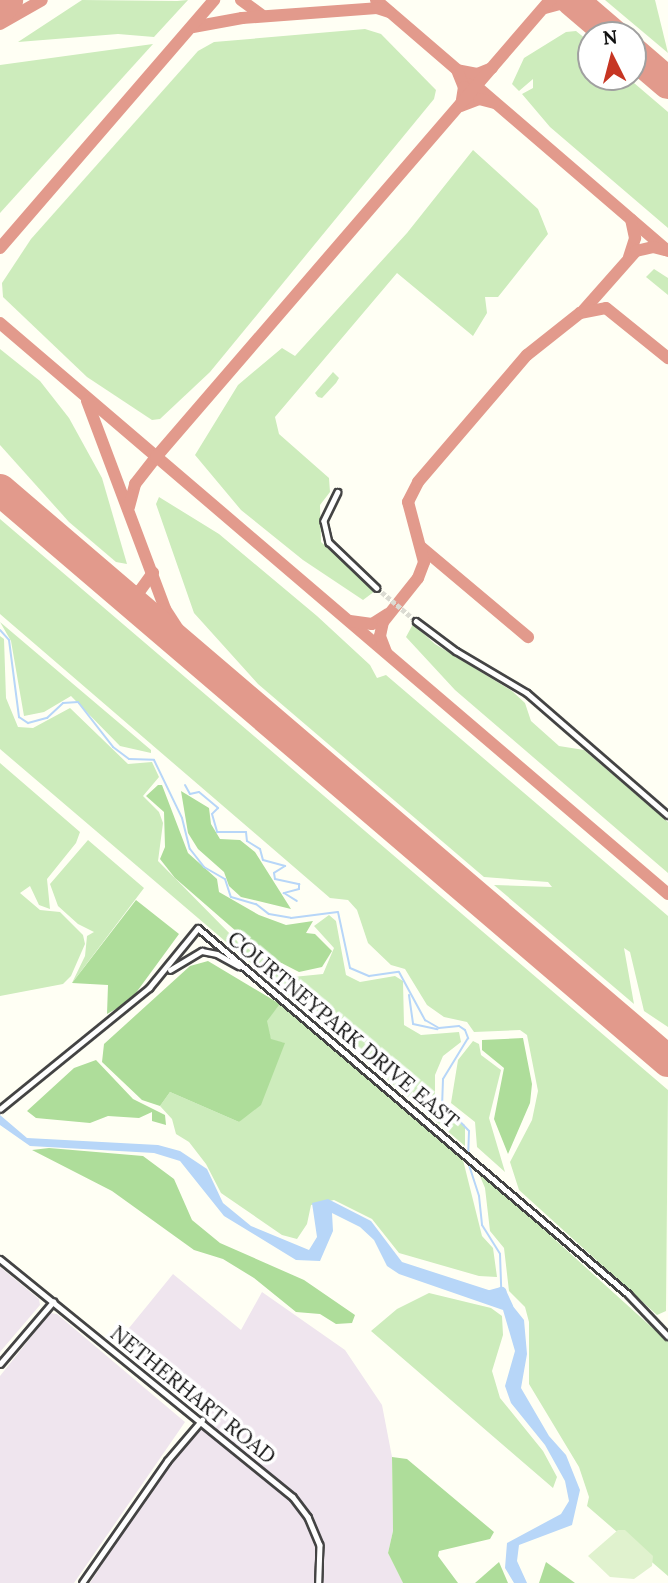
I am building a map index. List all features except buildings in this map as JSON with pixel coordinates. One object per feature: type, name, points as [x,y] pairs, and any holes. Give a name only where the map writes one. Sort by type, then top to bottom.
[{"type":"street","points":[[338,492],[324,521],[329,542],[377,588]]},
{"type":"street","points":[[416,621],[456,651],[527,693],[668,815]]},
{"type":"street","name":"COURTNEYPARK DRIVE EAST","points":[[0,1109],[20,1090],[114,1019],[163,974],[198,928],[642,1307],[668,1336]]},
{"type":"street","points":[[163,974],[189,955],[208,951],[250,972]]},
{"type":"street","name":"NETHERHART ROAD","points":[[0,1259],[202,1420],[302,1507],[320,1545],[319,1583]]},
{"type":"street","points":[[0,1364],[53,1301]]},
{"type":"street","points":[[82,1583],[167,1461],[202,1420]]},
{"type":"shaded area","points":[[0,1267],[39,1299],[40,1305],[0,1352]]},
{"type":"shaded area","points":[[173,1274],[241,1330],[262,1292],[345,1350],[382,1405],[392,1457],[393,1531],[388,1553],[403,1583],[90,1583],[146,1496],[206,1417],[116,1344]]},
{"type":"shaded area","points":[[50,1313],[57,1314],[185,1422],[74,1583],[0,1583],[0,1376]]},
{"type":"green space","points":[[82,0],[188,0],[154,37],[118,34],[18,42]]},
{"type":"green space","points":[[605,0],[655,0],[668,53],[647,35],[647,21],[630,21]]},
{"type":"green space","points":[[365,29],[381,34],[436,90],[434,99],[210,372],[160,419],[152,420],[87,377],[3,297],[2,283],[31,239],[198,51],[214,42]]},
{"type":"green space","points":[[566,32],[577,32],[577,91],[643,91],[668,112],[668,228],[550,127],[522,94],[533,88],[533,79],[519,91],[512,84],[524,58]]},
{"type":"green space","points":[[153,44],[0,213],[0,65]]},
{"type":"green space","points":[[473,150],[538,209],[548,234],[498,297],[485,297],[487,313],[473,336],[397,273],[275,417],[279,434],[329,478],[330,492],[320,505],[321,542],[375,591],[363,600],[303,560],[241,510],[195,455],[238,385],[282,348],[295,356],[407,233]]},
{"type":"green space","points":[[654,269],[668,278],[668,295],[646,277]]},
{"type":"green space","points":[[0,349],[40,381],[69,418],[102,478],[127,564],[116,562],[69,522],[0,445]]},
{"type":"green space","points":[[333,372],[339,378],[336,383],[322,398],[318,397],[315,393]]},
{"type":"green space","points":[[159,497],[219,534],[317,616],[370,665],[377,678],[386,675],[668,916],[668,1027],[644,1011],[630,952],[624,948],[634,1004],[494,885],[552,887],[548,882],[484,877],[258,684],[194,613],[156,504]]},
{"type":"green space","points":[[0,519],[668,1090],[666,1311],[657,1315],[519,1190],[510,1162],[532,1120],[538,1091],[527,1035],[520,1030],[474,1032],[467,1022],[444,1017],[427,1005],[405,969],[391,965],[368,943],[357,910],[348,900],[330,898],[0,614]]},
{"type":"green space","points":[[0,622],[151,750],[151,753],[120,746],[71,696],[44,712],[24,716],[11,641]]},
{"type":"green space","points":[[413,624],[435,644],[512,691],[525,703],[531,721],[559,746],[584,750],[668,822],[668,873],[455,690],[406,637]]},
{"type":"green space","points":[[0,636],[4,639],[6,698],[18,727],[33,728],[70,708],[128,764],[152,762],[159,777],[143,796],[159,812],[163,823],[158,861],[239,943],[293,977],[323,974],[334,948],[314,926],[329,915],[336,921],[346,975],[360,982],[395,976],[403,981],[404,1025],[421,1035],[459,1032],[461,1042],[443,1056],[435,1075],[435,1105],[465,1125],[465,1146],[0,749]]},
{"type":"green space","points":[[0,763],[80,832],[76,843],[47,879],[50,909],[39,905],[30,886],[20,893],[40,910],[60,912],[83,935],[85,944],[71,976],[63,984],[0,996]]},
{"type":"green space","points":[[158,785],[162,785],[188,853],[217,879],[219,892],[259,915],[286,925],[313,921],[306,933],[315,934],[332,951],[322,967],[299,972],[260,952],[175,878],[160,859],[165,847],[164,812],[146,796]]},
{"type":"green space","points":[[181,791],[209,808],[211,824],[220,839],[240,840],[255,852],[291,909],[241,897],[229,886],[224,872],[198,849],[188,833]]},
{"type":"green space","points":[[88,840],[144,888],[72,983],[85,956],[87,936],[94,932],[78,924],[58,906],[50,884]]},
{"type":"green space","points":[[136,900],[179,934],[130,1001],[107,1014],[108,985],[72,983]]},
{"type":"green space","points":[[208,961],[280,1004],[267,1021],[271,1039],[285,1043],[261,1105],[239,1122],[170,1092],[160,1106],[142,1100],[102,1062],[104,1044],[190,966]]},
{"type":"green space","points":[[280,1004],[462,1156],[482,1236],[493,1248],[497,1277],[479,1276],[399,1253],[372,1219],[334,1200],[311,1205],[307,1224],[297,1239],[282,1235],[221,1193],[206,1164],[189,1142],[176,1134],[172,1119],[160,1106],[170,1092],[239,1122],[263,1096],[284,1043],[271,1040],[266,1021]]},
{"type":"green space","points":[[523,1038],[532,1084],[530,1103],[508,1154],[494,1119],[504,1068],[482,1050],[482,1040]]},
{"type":"green space","points":[[473,1041],[479,1044],[481,1055],[501,1070],[489,1118],[505,1172],[477,1147],[475,1122],[451,1103],[458,1060]]},
{"type":"green space","points":[[96,1060],[133,1099],[165,1115],[166,1125],[152,1121],[152,1112],[139,1118],[108,1116],[90,1123],[36,1118],[27,1111],[74,1068]]},
{"type":"green space","points":[[49,1148],[143,1156],[174,1179],[192,1220],[220,1243],[304,1280],[355,1315],[352,1323],[336,1324],[320,1314],[296,1312],[254,1278],[223,1259],[194,1250],[112,1191],[32,1150]]},
{"type":"green space","points":[[477,1169],[668,1342],[668,1576],[587,1506],[589,1497],[579,1467],[529,1384],[529,1322],[525,1307],[509,1291],[504,1248],[490,1231],[485,1188]]},
{"type":"green space","points":[[429,1293],[491,1308],[502,1316],[503,1335],[492,1371],[500,1398],[543,1451],[557,1477],[553,1488],[371,1331],[397,1309]]},
{"type":"green space","points":[[392,1457],[407,1459],[494,1532],[490,1539],[439,1551],[438,1556],[458,1583],[403,1583],[388,1553],[393,1531]]},
{"type":"green space","points":[[618,1530],[625,1530],[653,1556],[652,1566],[634,1579],[610,1577],[588,1556]]},
{"type":"green space","points":[[499,1562],[508,1583],[475,1583]]},
{"type":"green space","points":[[546,1562],[575,1583],[539,1583]]},
{"type":"water","points":[[0,1115],[27,1138],[158,1145],[180,1151],[207,1169],[223,1203],[251,1226],[309,1250],[317,1237],[312,1203],[328,1199],[371,1221],[402,1262],[504,1295],[524,1320],[527,1354],[521,1388],[549,1436],[566,1455],[580,1490],[572,1525],[519,1545],[517,1561],[527,1583],[514,1583],[505,1568],[507,1543],[561,1514],[569,1501],[565,1481],[545,1445],[511,1403],[505,1386],[515,1351],[503,1310],[399,1274],[387,1266],[374,1240],[360,1227],[332,1213],[333,1231],[320,1261],[296,1260],[224,1216],[180,1161],[154,1153],[30,1146],[0,1125]]},
{"type":"waterway","points":[[0,630],[9,640],[19,717],[28,723],[47,718],[63,703],[78,702],[113,747],[129,759],[154,760],[182,818],[190,849],[204,867],[225,879],[231,897],[256,904],[269,914],[291,918],[338,912],[350,968],[369,976],[399,972],[425,1020],[439,1028],[459,1026],[465,1030],[468,1038],[443,1079],[442,1103],[469,1131],[468,1162],[479,1196],[482,1225],[500,1254],[501,1291]]},
{"type":"waterway","points":[[185,785],[190,794],[199,792],[218,808],[212,814],[217,832],[246,832],[247,841],[260,849],[263,860],[285,866],[274,873],[275,879],[299,884],[299,889],[284,893],[297,901]]},
{"type":"waterway","points":[[409,995],[413,1024],[437,1029]]},
{"type":"waterway","points":[[486,1295],[501,1291],[508,1306]]},
{"type":"taxiway","points":[[0,24],[42,0]]},
{"type":"taxiway","points":[[0,248],[214,0]]},
{"type":"taxiway","points":[[241,0],[262,15]]},
{"type":"taxiway","points":[[376,0],[668,251]]},
{"type":"taxiway","points":[[129,507],[135,484],[156,457],[550,0]]},
{"type":"taxiway","points":[[545,8],[567,2],[583,10]]},
{"type":"taxiway","points":[[193,27],[242,18],[377,8],[389,12]]},
{"type":"taxiway","points":[[492,68],[477,74],[457,70],[464,87],[461,106],[479,99],[495,103]]},
{"type":"taxiway","points":[[629,257],[635,238],[631,219]]},
{"type":"taxiway","points":[[582,312],[636,251],[653,247],[665,250]]},
{"type":"taxiway","points":[[386,652],[380,636],[383,622],[418,578],[424,562],[408,502],[418,482],[527,355],[580,313],[606,308],[668,358]]},
{"type":"taxiway","points":[[0,323],[668,894]]},
{"type":"taxiway","points":[[87,401],[165,609],[181,634],[226,683]]},
{"type":"taxiway","points":[[0,484],[28,514]]},
{"type":"taxiway","points":[[421,547],[528,637]]},
{"type":"taxiway","points":[[116,589],[139,592],[153,573]]},
{"type":"taxiway","points":[[350,621],[372,624],[388,614]]},
{"type":"taxiway","points":[[658,1053],[668,1059]]},
{"type":"runway","points":[[0,8],[7,0]]},
{"type":"runway","points":[[572,0],[597,21]]},
{"type":"runway","points":[[647,65],[668,83]]},
{"type":"runway","points":[[0,490],[668,1061]]},
{"type":"tunnel","points":[[377,588],[416,621]]}]
